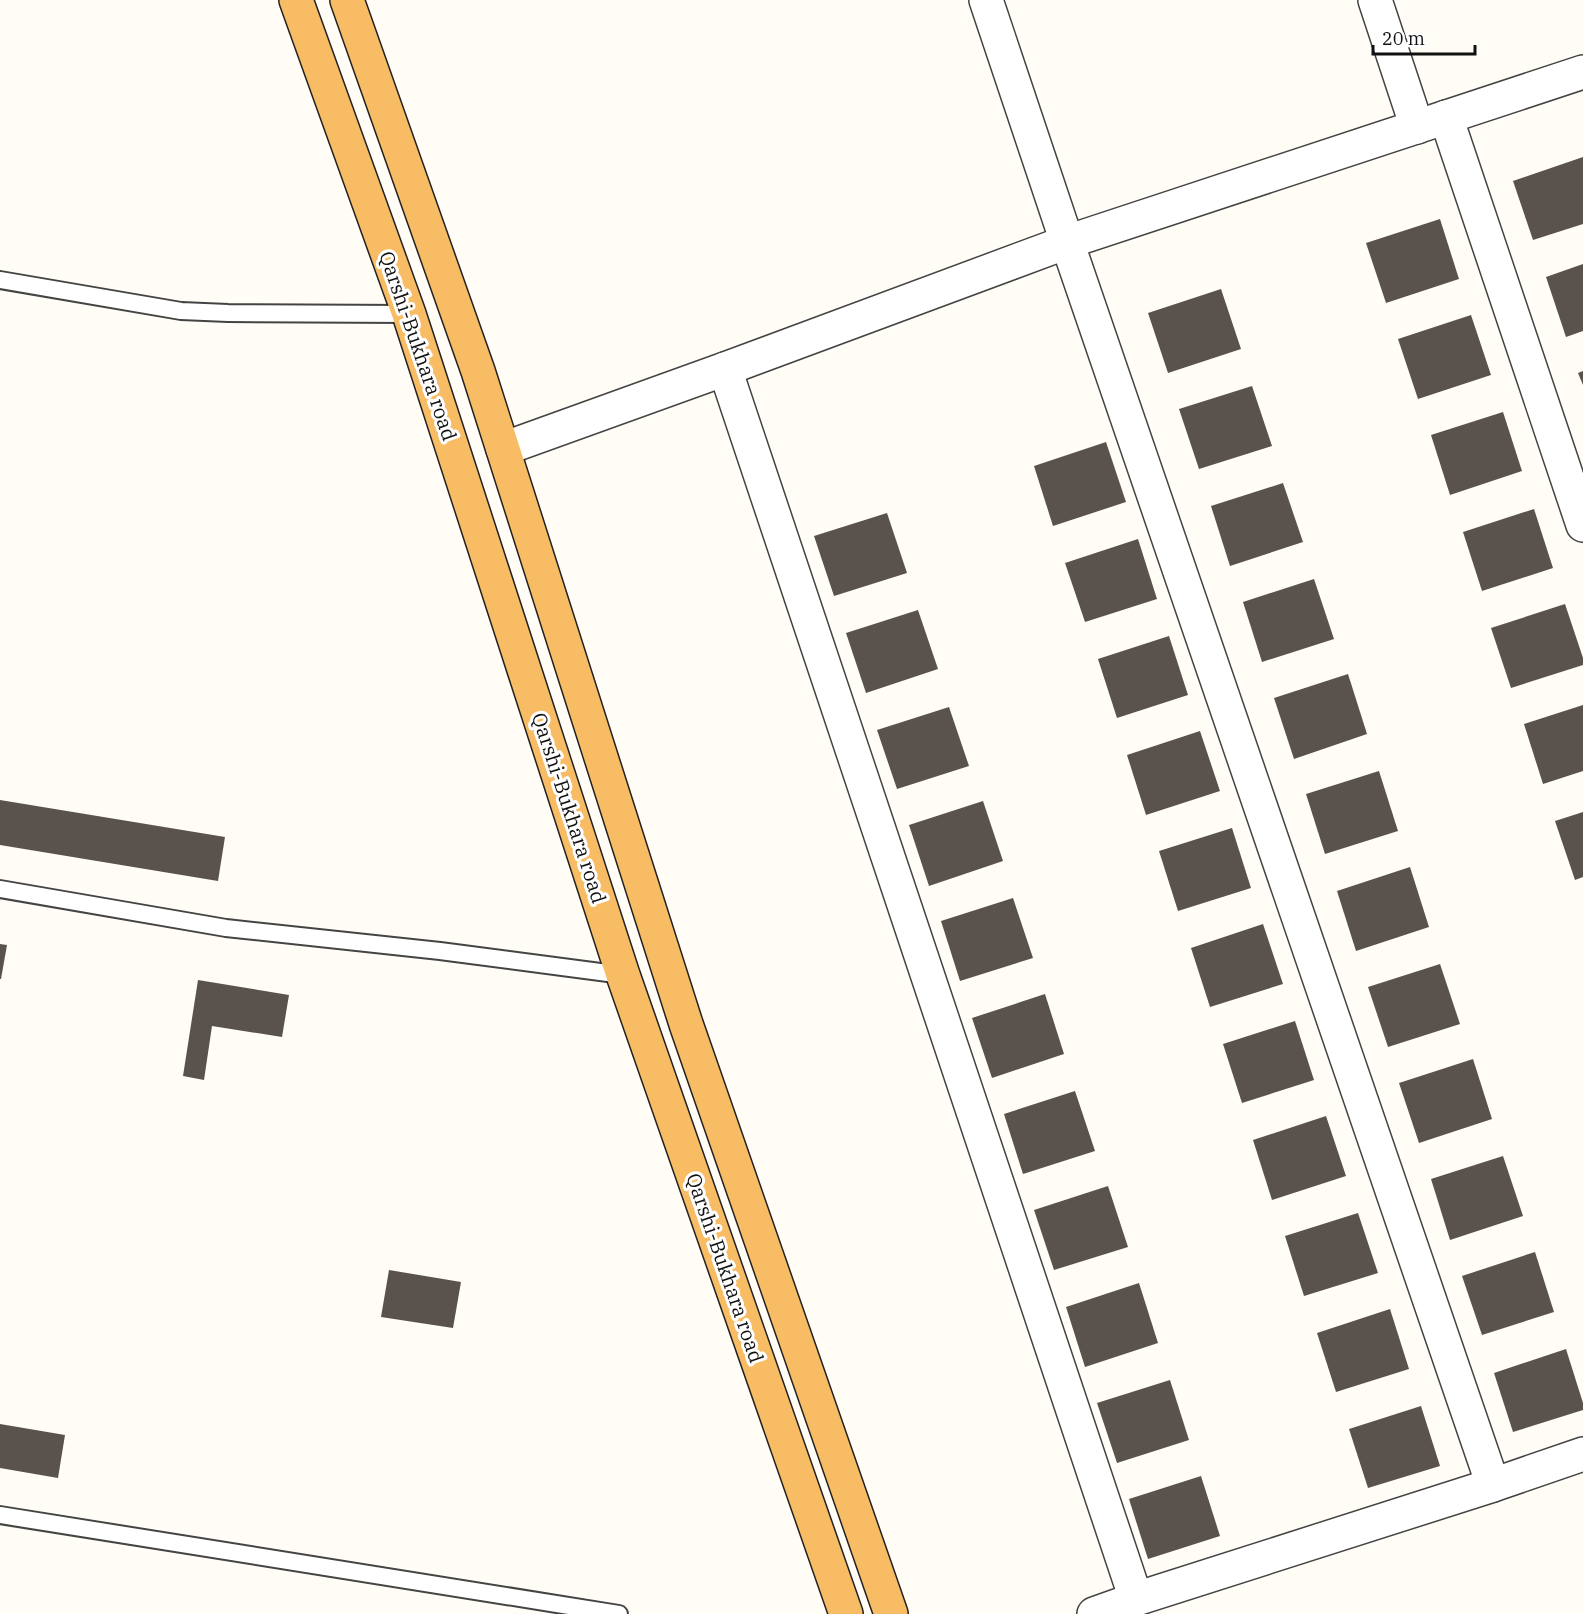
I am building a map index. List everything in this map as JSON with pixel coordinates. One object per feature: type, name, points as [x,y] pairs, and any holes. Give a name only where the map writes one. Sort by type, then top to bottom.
[{"type":"highway","name":"Qarshi-Bukhara road","points":[[296,0],[409,314],[623,975],[846,1614]]},
{"type":"highway","points":[[347,0],[474,360],[686,1024],[891,1614]]},
{"type":"street","points":[[986,0],[1493,1485]]},
{"type":"street","points":[[1375,0],[1431,122],[1583,525]]},
{"type":"street","points":[[503,449],[1067,242],[1583,72]]},
{"type":"street","points":[[725,369],[1136,1599]]},
{"type":"street","points":[[1094,1614],[1583,1454]]},
{"type":"lane","points":[[0,280],[181,311],[228,314],[409,314]]},
{"type":"lane","points":[[0,889],[226,928],[440,951],[623,975]]},
{"type":"lane","points":[[0,1515],[619,1614]]},
{"type":"building","points":[[1583,157],[1583,224],[1533,240],[1513,181]]},
{"type":"building","points":[[1440,219],[1459,279],[1386,303],[1366,243]]},
{"type":"building","points":[[1583,264],[1583,331],[1566,337],[1546,277]]},
{"type":"building","points":[[1221,289],[1241,349],[1168,373],[1148,313]]},
{"type":"building","points":[[1471,315],[1491,375],[1418,399],[1398,339]]},
{"type":"building","points":[[1583,371],[1583,385],[1578,373]]},
{"type":"building","points":[[1252,386],[1272,446],[1199,469],[1179,409]]},
{"type":"building","points":[[1503,412],[1522,471],[1450,495],[1431,435]]},
{"type":"building","points":[[1106,442],[1126,502],[1053,526],[1034,466]]},
{"type":"building","points":[[1283,483],[1303,542],[1230,566],[1211,506]]},
{"type":"building","points":[[1534,509],[1553,568],[1482,591],[1463,532]]},
{"type":"building","points":[[887,513],[907,573],[834,596],[814,536]]},
{"type":"building","points":[[1138,539],[1157,599],[1085,622],[1065,563]]},
{"type":"building","points":[[1314,579],[1334,639],[1262,662],[1243,602]]},
{"type":"building","points":[[1565,604],[1583,658],[1583,665],[1511,688],[1491,628]]},
{"type":"building","points":[[918,610],[938,669],[866,693],[846,633]]},
{"type":"building","points":[[1169,636],[1188,695],[1117,718],[1098,659]]},
{"type":"building","points":[[1348,674],[1367,734],[1294,759],[1274,698]]},
{"type":"building","points":[[1583,705],[1583,771],[1543,784],[1524,724]]},
{"type":"building","points":[[949,707],[969,766],[897,789],[877,730]]},
{"type":"building","points":[[1200,731],[1220,791],[1146,815],[1127,755]]},
{"type":"building","points":[[1379,771],[1398,831],[1325,854],[1306,794]]},
{"type":"building","points":[[0,800],[225,837],[218,881],[0,845]]},
{"type":"building","points":[[983,801],[1003,861],[929,886],[909,825]]},
{"type":"building","points":[[1583,812],[1583,877],[1575,880],[1555,821]]},
{"type":"building","points":[[1232,828],[1251,888],[1178,911],[1159,851]]},
{"type":"building","points":[[1410,867],[1429,927],[1356,951],[1337,891]]},
{"type":"building","points":[[1013,898],[1033,958],[960,981],[941,921]]},
{"type":"building","points":[[1263,924],[1283,984],[1210,1007],[1191,948]]},
{"type":"building","points":[[0,944],[7,945],[1,979],[0,979]]},
{"type":"building","points":[[1440,964],[1460,1024],[1388,1047],[1368,987]]},
{"type":"building","points":[[198,980],[289,995],[282,1037],[212,1026],[204,1080],[183,1076]]},
{"type":"building","points":[[1045,994],[1064,1054],[992,1078],[972,1018]]},
{"type":"building","points":[[1295,1021],[1314,1080],[1242,1103],[1223,1044]]},
{"type":"building","points":[[1473,1059],[1492,1119],[1419,1143],[1399,1083]]},
{"type":"building","points":[[1075,1091],[1095,1151],[1023,1174],[1004,1114]]},
{"type":"building","points":[[1326,1116],[1346,1176],[1272,1200],[1253,1140]]},
{"type":"building","points":[[1503,1156],[1523,1216],[1450,1240],[1431,1179]]},
{"type":"building","points":[[1108,1186],[1128,1247],[1054,1270],[1034,1210]]},
{"type":"building","points":[[1358,1213],[1378,1273],[1304,1296],[1285,1236]]},
{"type":"building","points":[[1535,1252],[1554,1312],[1482,1335],[1462,1276]]},
{"type":"building","points":[[389,1270],[461,1282],[453,1328],[381,1317]]},
{"type":"building","points":[[1139,1283],[1158,1343],[1085,1367],[1066,1307]]},
{"type":"building","points":[[1390,1309],[1409,1369],[1336,1392],[1317,1333]]},
{"type":"building","points":[[1566,1349],[1583,1403],[1583,1410],[1513,1432],[1494,1373]]},
{"type":"building","points":[[1170,1380],[1189,1440],[1117,1463],[1097,1403]]},
{"type":"building","points":[[1421,1406],[1440,1466],[1368,1488],[1349,1429]]},
{"type":"building","points":[[0,1424],[65,1435],[58,1478],[0,1468]]},
{"type":"building","points":[[1201,1476],[1220,1536],[1148,1559],[1129,1499]]}]
